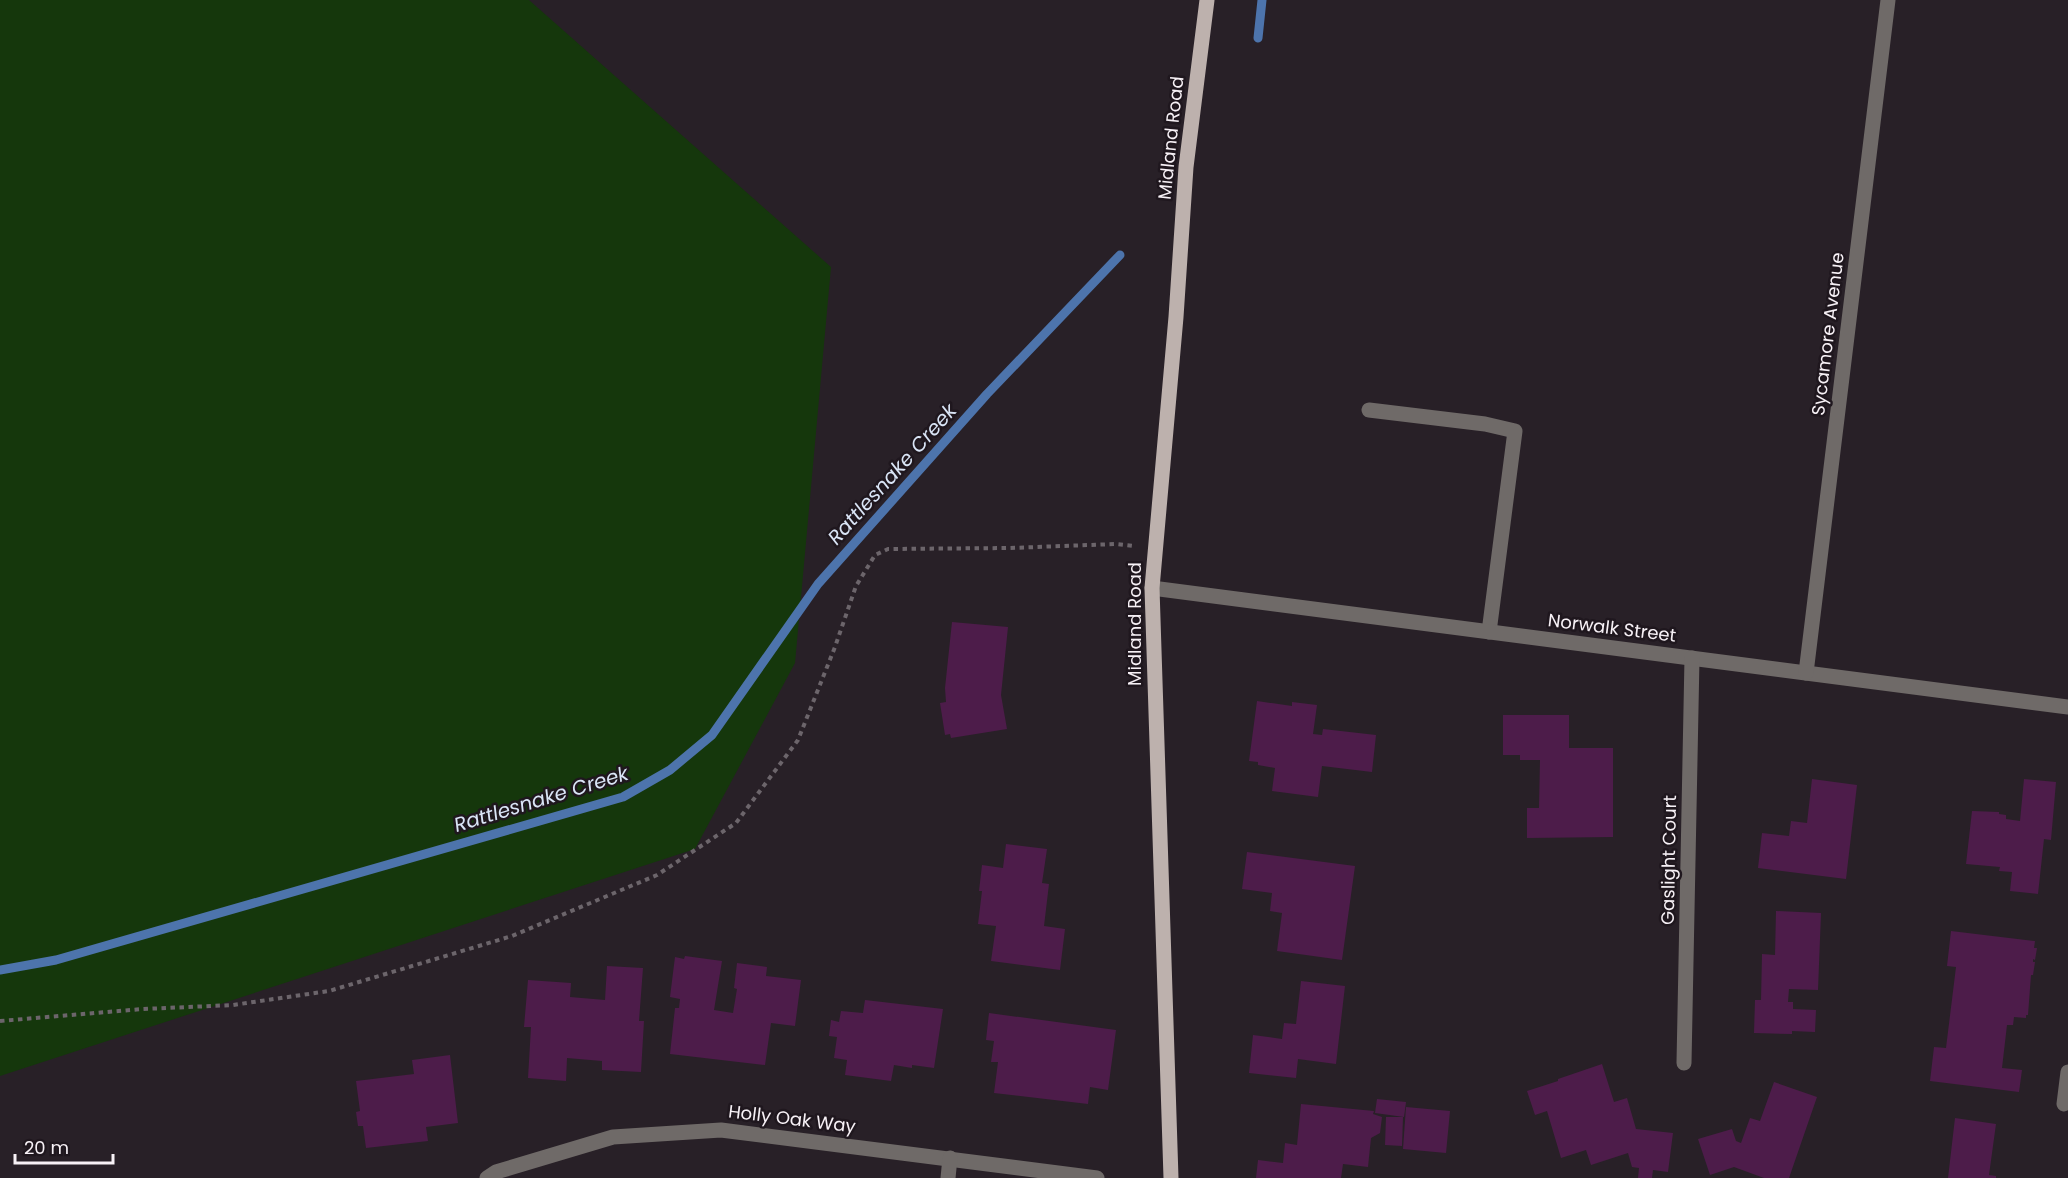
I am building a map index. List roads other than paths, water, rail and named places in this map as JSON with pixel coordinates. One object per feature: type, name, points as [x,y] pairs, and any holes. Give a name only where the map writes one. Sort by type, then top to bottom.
[{"type":"main road","name":"Midland Road","points":[[1171,1178],[1152,588],[1176,317],[1186,167],[1207,0]]},
{"type":"street","name":"Sycamore Avenue","points":[[1806,673],[1888,0]]},
{"type":"street","points":[[1369,410],[1485,424],[1515,431],[1489,632]]},
{"type":"street","name":"Norwalk Street","points":[[1152,588],[2068,707]]},
{"type":"street","name":"Gaslight Court","points":[[1684,1063],[1692,658]]},
{"type":"street","points":[[2064,1104],[2068,1072]]},
{"type":"street","name":"Holly Oak Way","points":[[487,1178],[496,1172],[613,1137],[721,1130],[1098,1178]]},
{"type":"street","points":[[948,1178],[950,1158]]},
{"type":"waterway","name":"Rattlesnake Creek","points":[[1258,38],[1262,0]]},
{"type":"waterway","name":"Rattlesnake Creek","points":[[0,970],[56,960],[623,797],[670,770],[712,735],[818,584],[987,394],[1120,255]]}]
